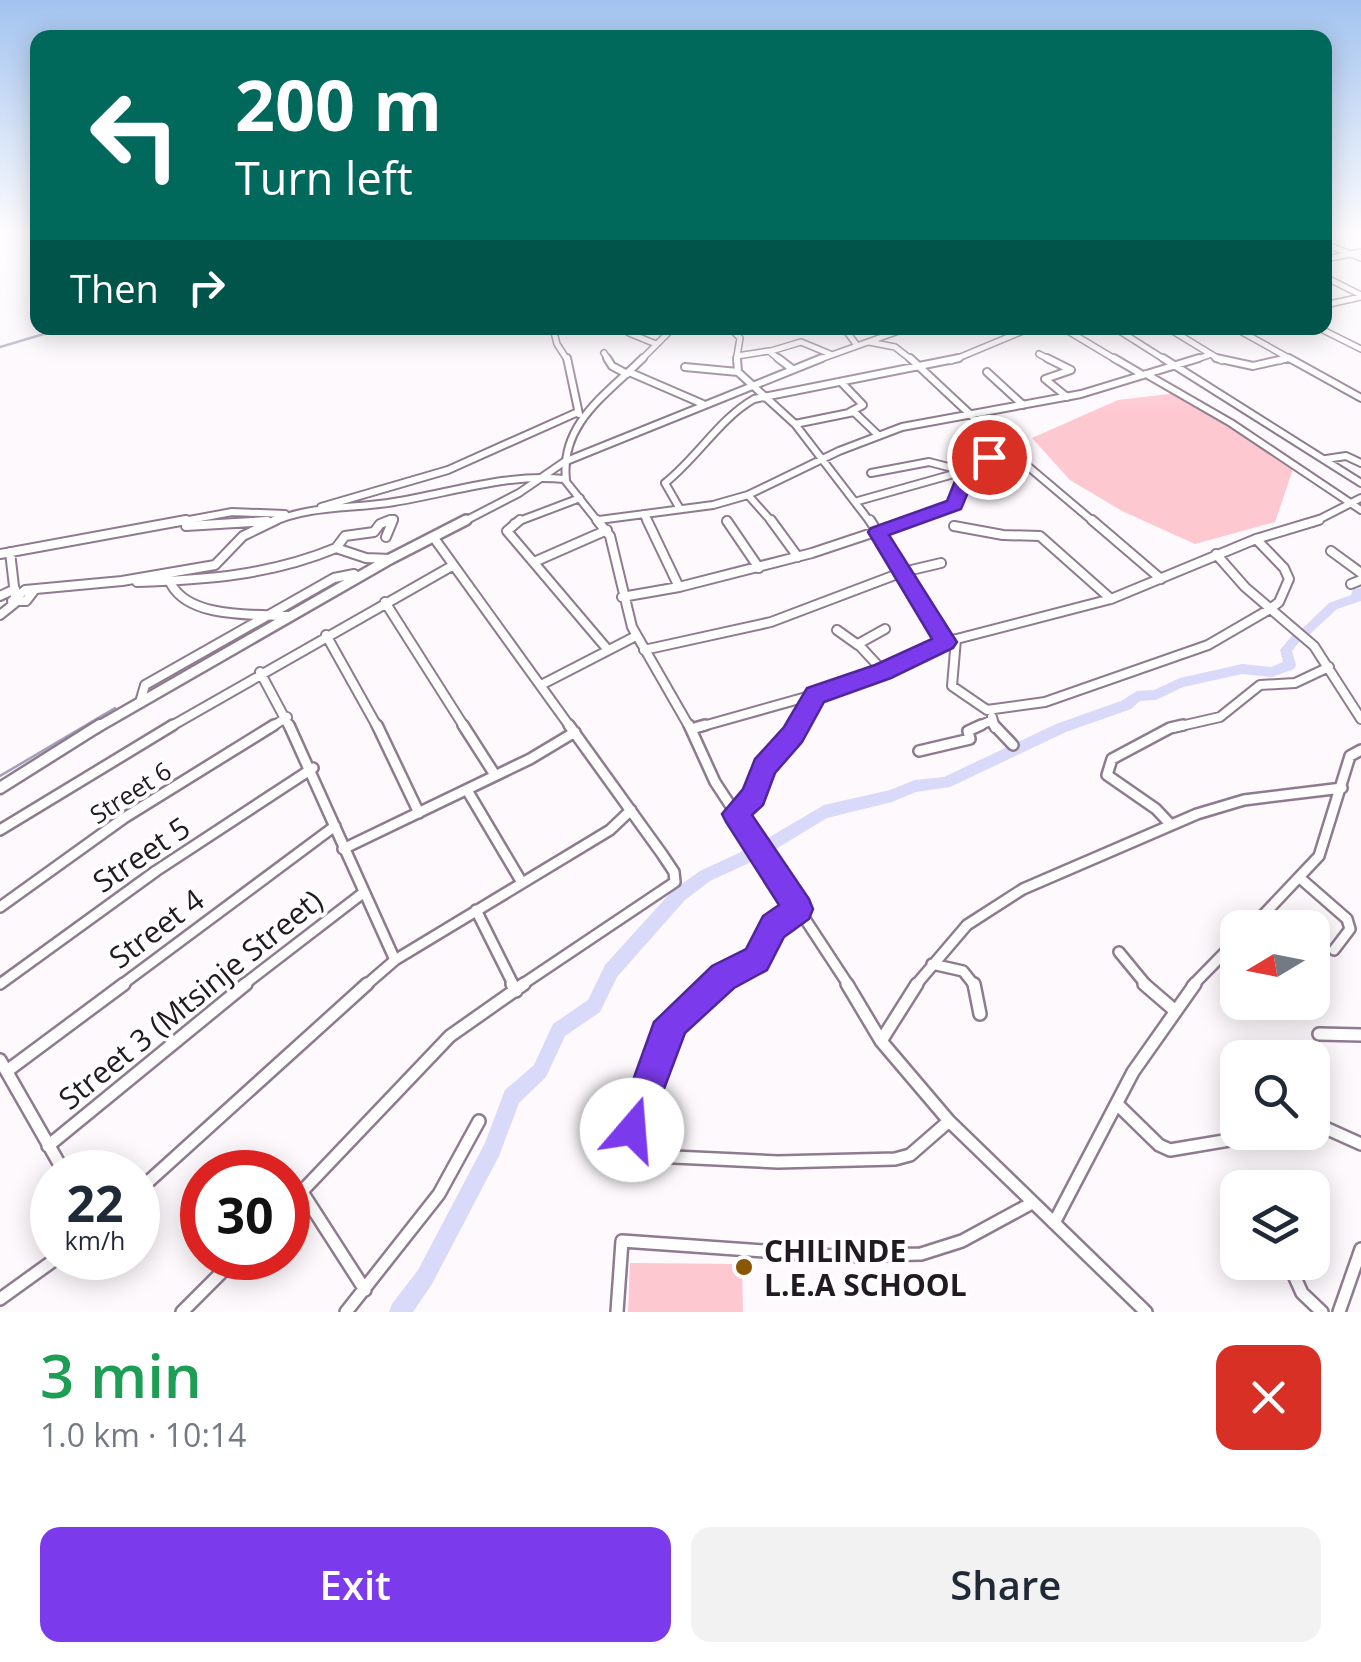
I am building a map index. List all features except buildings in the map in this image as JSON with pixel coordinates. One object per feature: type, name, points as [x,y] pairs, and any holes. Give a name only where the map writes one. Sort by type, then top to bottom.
[{"type":"street","points":[[1332,303],[1361,296]]},
{"type":"street","points":[[1332,334],[1361,348]]},
{"type":"street","points":[[554,335],[568,359],[580,415]]},
{"type":"street","points":[[635,335],[656,344]]},
{"type":"street","points":[[566,481],[564,462],[570,434],[580,415],[666,335]]},
{"type":"street","points":[[737,335],[738,372]]},
{"type":"street","points":[[852,335],[860,342],[895,347],[1005,447],[1161,579]]},
{"type":"street","points":[[0,788],[141,699],[547,475],[564,462],[791,368],[884,335]]},
{"type":"street","points":[[680,509],[665,482],[686,466],[740,407],[766,396],[954,360],[1013,335]]},
{"type":"street","points":[[1075,335],[1231,423],[1361,510]]},
{"type":"street","points":[[1126,335],[1361,483]]},
{"type":"street","points":[[1179,335],[1209,355],[1254,369],[1288,358]]},
{"type":"street","points":[[1247,335],[1361,398]]},
{"type":"street","points":[[737,356],[771,352],[791,342],[808,341],[830,354]]},
{"type":"street","points":[[771,352],[791,368]]},
{"type":"street","points":[[604,353],[612,366],[703,404]]},
{"type":"street","points":[[1039,354],[1071,370],[1045,379],[1066,397]]},
{"type":"street","points":[[599,520],[748,495],[878,435],[921,422],[1066,397],[1209,355]]},
{"type":"street","points":[[686,368],[738,372],[795,424],[858,501],[951,641],[954,690],[982,709],[998,711],[1044,702],[1194,650],[1270,609],[1279,602],[1289,579],[1284,568],[1256,539]]},
{"type":"street","points":[[987,372],[1023,405]]},
{"type":"street","points":[[795,424],[850,412],[863,405],[842,383]]},
{"type":"street","points":[[850,412],[878,435]]},
{"type":"street","points":[[308,511],[448,470],[562,416],[580,415]]},
{"type":"street","points":[[858,501],[942,479],[1005,447]]},
{"type":"street","points":[[1326,459],[1346,456],[1361,462]]},
{"type":"street","points":[[871,473],[920,462],[948,462],[964,470]]},
{"type":"street","points":[[622,597],[759,568],[878,532],[958,502],[964,470]]},
{"type":"street","points":[[0,596],[28,600],[33,592],[215,565],[243,536],[290,514],[386,504],[547,475],[566,481],[607,530],[622,597],[636,636],[691,730],[715,782],[758,853],[833,958],[880,1041],[948,1121],[1146,1312]]},
{"type":"street","points":[[748,495],[777,526],[798,557]]},
{"type":"street","points":[[580,498],[506,528],[608,650]]},
{"type":"street","points":[[691,730],[815,695],[951,641],[1111,598],[1256,539],[1318,521],[1361,498]]},
{"type":"street","points":[[0,554],[232,512],[290,514]]},
{"type":"street","points":[[642,514],[668,554],[668,565],[679,587]]},
{"type":"street","points":[[122,581],[171,584],[220,580],[270,569],[304,561],[336,548],[344,536],[374,532],[380,524],[394,520],[386,537]]},
{"type":"street","points":[[142,529],[269,521]]},
{"type":"street","points":[[726,521],[759,568]]},
{"type":"street","points":[[954,526],[1003,535],[1040,536],[1111,598]]},
{"type":"street","points":[[534,562],[607,530]]},
{"type":"street","points":[[310,1184],[450,1036],[610,922],[668,890],[675,882],[674,872],[434,538]]},
{"type":"street","points":[[336,548],[371,559],[390,559]]},
{"type":"street","points":[[1331,551],[1361,576],[1351,584]]},
{"type":"street","points":[[0,614],[15,596],[10,552]]},
{"type":"street","points":[[1216,554],[1244,588],[1303,634],[1330,668],[1361,719]]},
{"type":"street","points":[[644,650],[771,622],[940,562]]},
{"type":"street","points":[[0,830],[260,672],[452,566]]},
{"type":"street","points":[[141,699],[145,685],[334,578],[354,574],[358,577]]},
{"type":"street","points":[[171,584],[177,596],[191,603],[217,610],[288,616]]},
{"type":"street","points":[[386,602],[495,774]]},
{"type":"street","points":[[858,645],[885,629]]},
{"type":"street","points":[[837,630],[883,671]]},
{"type":"street","points":[[326,636],[353,678],[419,813]]},
{"type":"street","points":[[540,685],[636,636]]},
{"type":"street","points":[[1171,825],[1107,775],[1112,759],[1160,732],[1220,716],[1260,686],[1294,684],[1330,668]]},
{"type":"street","points":[[260,672],[313,768],[343,849],[395,960]]},
{"type":"street","points":[[1349,697],[1360,694]]},
{"type":"street","points":[[736,814],[754,796],[764,767],[793,734],[815,695]]},
{"type":"street","points":[[919,750],[964,744],[970,739],[968,731],[992,720],[998,711]]},
{"type":"street","name":"Street 6","points":[[0,907],[124,818],[287,716]]},
{"type":"street","points":[[992,720],[1013,745]]},
{"type":"street","points":[[343,849],[575,732]]},
{"type":"street","points":[[1268,910],[1300,878],[1326,843],[1350,756],[1361,750]]},
{"type":"street","name":"Street 5","points":[[0,984],[156,872],[313,768]]},
{"type":"street","points":[[880,1041],[932,964],[966,925],[995,905],[1171,825],[1244,800],[1342,788]]},
{"type":"street","points":[[466,790],[521,881]]},
{"type":"street","points":[[160,1171],[314,1028],[395,960],[610,830],[630,810]]},
{"type":"street","name":"Street 4","points":[[3,1065],[335,826]]},
{"type":"street","points":[[1300,878],[1347,919],[1350,928],[1334,950]]},
{"type":"street","name":"Street 3 (Mtsinje Street)","points":[[48,1146],[362,893]]},
{"type":"street","points":[[799,909],[774,926],[756,960],[723,977],[665,1034],[633,1120],[638,1148],[653,1156],[760,1161],[895,1159],[910,1155],[948,1121]]},
{"type":"street","points":[[476,910],[516,991]]},
{"type":"street","points":[[1120,952],[1143,982],[1173,1010]]},
{"type":"street","points":[[1054,1223],[1173,1010],[1220,954]]},
{"type":"street","points":[[932,964],[952,964],[966,972],[976,986],[980,1014]]},
{"type":"street","points":[[1320,1034],[1361,1035]]},
{"type":"street","points":[[3,1065],[50,1150]]},
{"type":"street","points":[[1118,1104],[1159,1146],[1170,1150],[1220,1142]]},
{"type":"street","points":[[346,1312],[438,1194],[479,1121]]},
{"type":"street","points":[[1330,1130],[1361,1144]]},
{"type":"street","points":[[617,1312],[622,1241],[835,1256],[910,1255],[962,1241],[1032,1203]]},
{"type":"street","points":[[310,1204],[365,1290]]},
{"type":"street","points":[[1339,1312],[1361,1249]]},
{"type":"street","points":[[0,1299],[30,1277]]},
{"type":"street","points":[[182,1312],[214,1280]]},
{"type":"street","points":[[1296,1280],[1302,1293],[1322,1312]]},
{"type":"shaded area","points":[[1177,393],[1293,469],[1275,522],[1195,544],[1122,511],[1070,480],[1032,438],[1118,400]]},
{"type":"shaded area","points":[[630,1263],[742,1264],[743,1312],[628,1312]]},
{"type":"waterway","points":[[0,347],[40,335]]},
{"type":"waterway","points":[[1305,632],[1333,606],[1357,598],[1357,592],[1361,592]]},
{"type":"waterway","points":[[400,1312],[425,1277],[492,1149],[512,1097],[540,1071],[559,1030],[594,1006],[611,971],[679,895],[705,876],[761,850],[824,812],[892,796],[915,786],[945,783],[1061,728],[1126,705],[1137,696],[1156,695],[1180,683],[1242,669],[1272,672],[1290,665],[1286,650],[1299,635]]},
{"type":"waterway","points":[[0,776],[115,708]]},
{"type":"place","name":"CHILINDE L.E.A SCHOOL","points":[[744,1267]]},
{"type":"route","points":[[632,1130],[665,1034],[674,1022],[723,977],[756,960],[774,926],[799,909],[736,814],[754,796],[764,767],[793,734],[815,695],[883,671],[946,642],[878,532],[958,502],[968,470],[989,457]]}]
